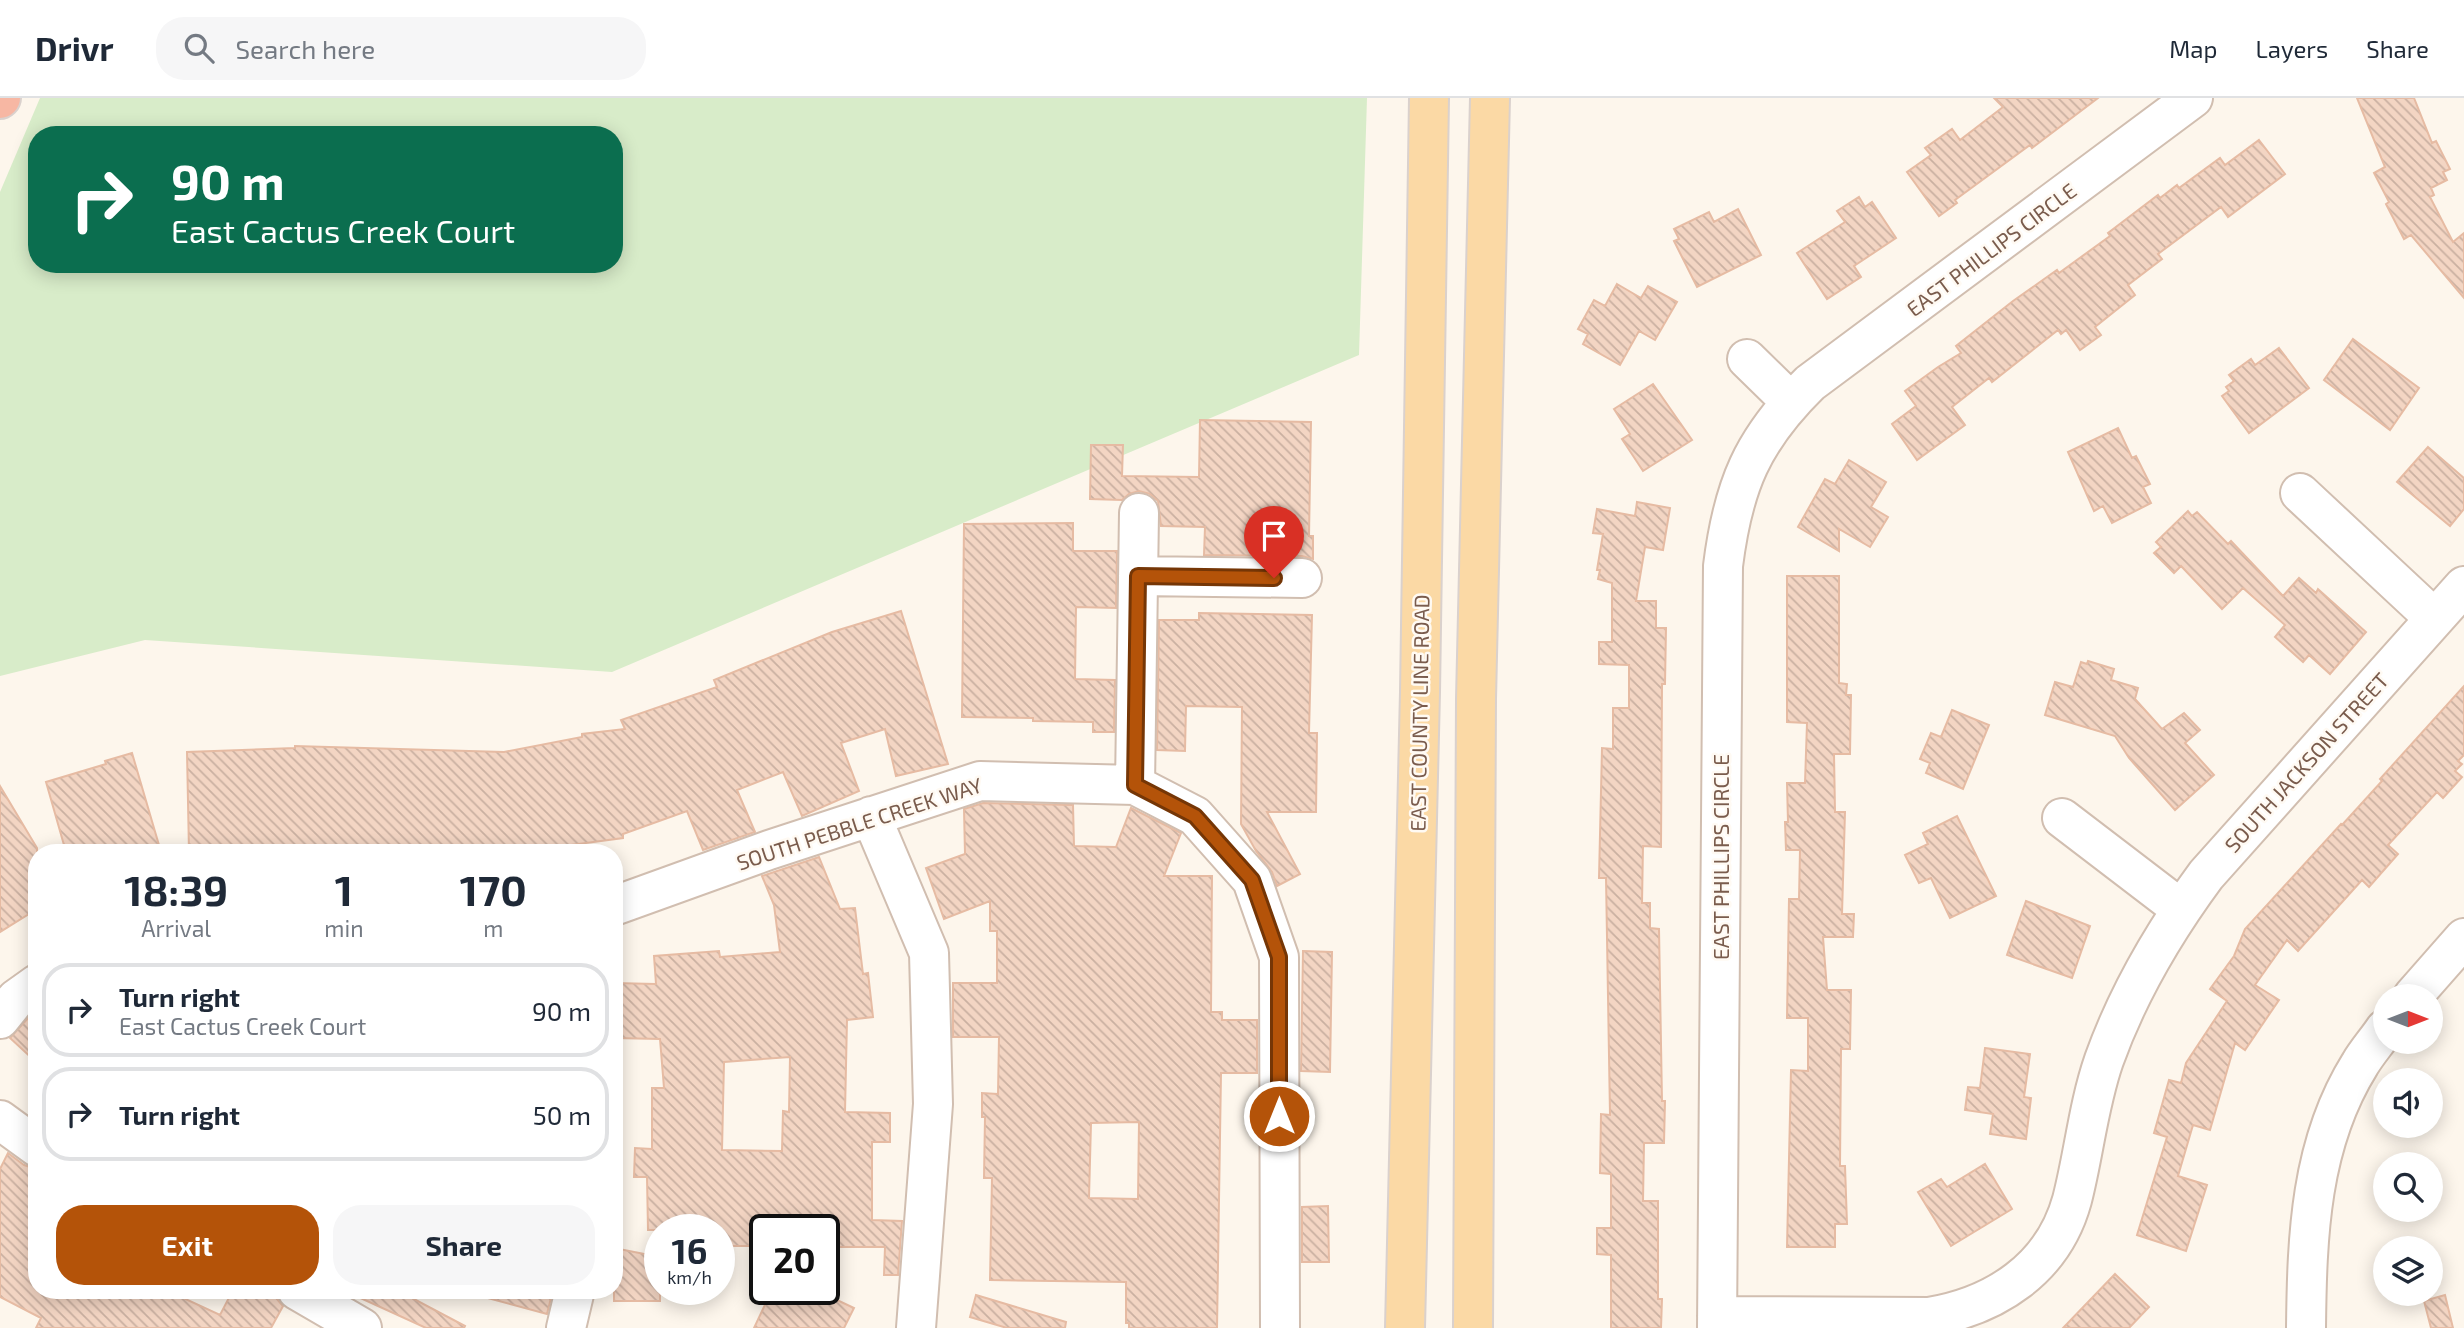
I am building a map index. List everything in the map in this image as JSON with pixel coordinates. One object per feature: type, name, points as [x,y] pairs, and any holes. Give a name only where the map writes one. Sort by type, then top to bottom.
[{"type":"main road","name":"EAST COUNTY LINE ROAD","points":[[1405,1328],[1429,98]]},
{"type":"main road","points":[[1473,1328],[1476,699],[1490,98]]},
{"type":"street","name":"EAST PHILLIPS CIRCLE","points":[[1717,1322],[1723,566],[1729,521],[1742,477],[1764,437],[1791,402],[1810,383],[2193,98]]},
{"type":"street","points":[[1747,359],[1791,402]]},
{"type":"street","points":[[2300,493],[2434,618]]},
{"type":"street","points":[[1135,785],[1139,513]]},
{"type":"street","points":[[1138,576],[1302,578]]},
{"type":"street","name":"SOUTH JACKSON STREET","points":[[1717,1322],[1929,1317],[1956,1313],[1988,1301],[2015,1284],[2041,1258],[2060,1230],[2072,1201],[2084,1135],[2103,1062],[2123,1012],[2147,964],[2180,909],[2206,875],[2464,586]]},
{"type":"street","name":"SOUTH PEBBLE CREEK WAY","points":[[623,903],[769,850],[980,781],[1135,785],[1195,816],[1252,880],[1279,957],[1280,1328]]},
{"type":"street","points":[[871,816],[929,953],[933,1104],[916,1328]]},
{"type":"street","points":[[2062,818],[2180,909]]},
{"type":"street","points":[[2424,984],[2464,938]]},
{"type":"street","points":[[0,1019],[16,999],[28,990]]},
{"type":"street","points":[[2306,1328],[2306,1255],[2311,1202],[2322,1152],[2336,1112],[2360,1065],[2373,1047]]},
{"type":"street","points":[[0,1120],[28,1140]]},
{"type":"street","points":[[312,1299],[362,1328]]},
{"type":"street","points":[[566,1328],[573,1299]]},
{"type":"green space","points":[[40,98],[1367,98],[1359,355],[612,672],[145,640],[0,676],[0,192],[28,126],[28,273],[623,273],[623,126],[28,126]]},
{"type":"building","points":[[1994,98],[2098,98],[2032,148],[2030,145],[1955,200],[1957,203],[1939,216],[1907,172],[1931,155],[1925,148],[1952,129],[1960,140],[2003,107]]},
{"type":"building","points":[[2357,98],[2414,98],[2432,143],[2436,141],[2450,169],[2443,172],[2447,180],[2431,188],[2434,195],[2430,197],[2453,242],[2464,233],[2464,298],[2411,235],[2404,239],[2374,173],[2385,167]]},
{"type":"building","points":[[2259,140],[2285,174],[2228,217],[2221,207],[2158,254],[2162,259],[2128,285],[2135,295],[2095,327],[2101,335],[2080,350],[2066,330],[2061,334],[2058,330],[1992,382],[1989,378],[1952,407],[1965,425],[1917,460],[1892,424],[1916,406],[1905,391],[1961,353],[1956,346],[2013,301],[2057,270],[2059,273],[2110,236],[2108,233],[2158,195],[2160,198],[2177,185],[2179,188],[2220,158],[2225,165]]},
{"type":"building","points":[[1859,197],[1865,207],[1872,202],[1896,238],[1854,266],[1861,277],[1827,299],[1797,253],[1845,222],[1837,211]]},
{"type":"building","points":[[1738,209],[1761,255],[1697,287],[1674,241],[1679,239],[1674,229],[1709,212],[1714,222]]},
{"type":"building","points":[[1617,284],[1641,298],[1648,286],[1677,302],[1655,340],[1639,331],[1620,365],[1583,344],[1588,334],[1578,329],[1594,300],[1605,306]]},
{"type":"building","points":[[2353,339],[2419,388],[2390,430],[2324,380]]},
{"type":"building","points":[[2279,348],[2309,388],[2249,433],[2222,396],[2229,391],[2226,387],[2234,381],[2229,375],[2251,359],[2255,365]]},
{"type":"building","points":[[1653,384],[1692,440],[1643,471],[1622,439],[1630,434],[1614,409]]},
{"type":"building","points":[[1200,420],[1311,422],[1309,536],[1313,536],[1313,559],[1302,556],[1204,555],[1205,527],[1161,526],[1158,501],[1150,494],[1139,491],[1122,500],[1090,499],[1091,445],[1123,445],[1122,476],[1199,477]]},
{"type":"building","points":[[2118,428],[2132,458],[2136,456],[2150,484],[2143,487],[2151,503],[2112,523],[2103,506],[2094,511],[2068,452]]},
{"type":"building","points":[[2428,447],[2464,478],[2464,509],[2450,526],[2397,482]]},
{"type":"building","points":[[1849,460],[1886,482],[1871,507],[1888,517],[1870,547],[1839,529],[1839,551],[1798,527],[1825,479],[1835,484]]},
{"type":"building","points":[[1637,502],[1670,508],[1663,550],[1645,547],[1636,601],[1656,601],[1656,628],[1666,628],[1665,684],[1662,684],[1661,847],[1643,846],[1642,903],[1650,903],[1650,928],[1659,929],[1664,1143],[1644,1143],[1643,1201],[1658,1201],[1658,1299],[1662,1299],[1661,1328],[1611,1328],[1611,1255],[1597,1254],[1597,1228],[1611,1228],[1611,1174],[1600,1173],[1601,1114],[1610,1115],[1606,878],[1599,878],[1602,748],[1613,749],[1613,708],[1629,708],[1629,665],[1599,664],[1599,642],[1612,642],[1612,583],[1598,579],[1603,534],[1593,533],[1597,509],[1635,516]]},
{"type":"building","points":[[2188,511],[2192,516],[2197,512],[2228,544],[2231,541],[2283,596],[2299,578],[2316,593],[2318,589],[2366,632],[2330,674],[2309,655],[2303,662],[2275,637],[2285,625],[2243,588],[2222,609],[2181,566],[2174,573],[2154,553],[2161,547],[2156,542]]},
{"type":"building","points":[[1073,523],[1073,551],[1117,551],[1116,608],[1076,607],[1075,679],[1115,680],[1114,732],[1093,732],[1093,722],[962,717],[964,524]]},
{"type":"building","points":[[1787,576],[1839,576],[1839,683],[1847,684],[1846,695],[1851,695],[1850,754],[1834,754],[1835,812],[1845,812],[1842,914],[1854,914],[1853,937],[1823,937],[1827,990],[1851,990],[1850,1049],[1841,1049],[1840,1166],[1845,1166],[1847,1224],[1835,1224],[1835,1247],[1787,1247],[1791,1070],[1808,1071],[1808,1018],[1787,1018],[1789,899],[1799,899],[1800,850],[1786,850],[1787,783],[1805,783],[1807,723],[1787,722]]},
{"type":"building","points":[[901,611],[948,764],[896,776],[885,729],[841,743],[859,791],[802,816],[783,772],[737,790],[755,832],[703,850],[687,811],[623,834],[623,838],[578,844],[189,844],[187,752],[295,746],[504,752],[582,737],[582,734],[625,729],[621,720],[717,687],[714,680],[832,632]]},
{"type":"building","points":[[1199,613],[1312,615],[1309,733],[1317,733],[1316,812],[1267,812],[1300,874],[1277,886],[1272,872],[1241,824],[1242,707],[1186,706],[1185,751],[1157,750],[1159,620],[1199,620]]},
{"type":"building","points":[[2088,661],[2114,669],[2111,680],[2138,688],[2135,699],[2162,729],[2184,713],[2200,730],[2185,743],[2214,775],[2175,810],[2129,758],[2115,736],[2045,715],[2055,682],[2073,687],[2081,662],[2087,664]]},
{"type":"building","points":[[2464,686],[2464,755],[2458,761],[2462,764],[2455,771],[2462,777],[2443,798],[2437,792],[2388,845],[2398,854],[2369,887],[2362,880],[2298,951],[2287,940],[2255,985],[2279,1000],[2245,1050],[2235,1043],[2210,1130],[2193,1125],[2178,1176],[2207,1185],[2186,1251],[2137,1235],[2167,1137],[2154,1133],[2169,1080],[2181,1083],[2186,1063],[2227,1001],[2210,989],[2234,956],[2245,929],[2382,781],[2380,779]]},
{"type":"building","points":[[1952,710],[1989,725],[1963,789],[1926,773],[1930,763],[1920,759],[1931,733],[1941,737]]},
{"type":"building","points":[[132,753],[159,844],[64,844],[46,782],[106,764],[105,761]]},
{"type":"building","points":[[0,786],[35,844],[28,844],[28,915],[0,932]]},
{"type":"building","points":[[983,803],[1073,805],[1074,846],[1116,847],[1131,808],[1181,833],[1164,876],[1212,876],[1211,1012],[1222,1012],[1222,1020],[1257,1020],[1257,1073],[1221,1073],[1217,1328],[1129,1328],[1129,1323],[1126,1323],[1126,1282],[990,1280],[992,1178],[984,1178],[985,1117],[982,1117],[982,1093],[998,1094],[999,1037],[953,1037],[953,983],[997,983],[997,931],[990,931],[990,901],[944,919],[926,868],[965,854],[964,809]],"holes":[[[1139,1122],[1138,1199],[1089,1198],[1091,1123]]]},
{"type":"building","points":[[1957,816],[1996,896],[1950,918],[1931,878],[1919,883],[1905,855],[1928,844],[1923,833]]},
{"type":"building","points":[[819,857],[840,909],[855,908],[863,974],[868,973],[873,1017],[847,1020],[845,1112],[890,1113],[890,1142],[872,1142],[872,1220],[902,1221],[898,1275],[884,1275],[885,1247],[840,1247],[840,1214],[749,1214],[749,1246],[735,1246],[735,1214],[648,1214],[647,1177],[634,1177],[635,1148],[652,1149],[652,1088],[664,1088],[660,1039],[623,1038],[623,983],[656,984],[654,956],[719,951],[720,957],[780,952],[774,905],[762,876]],"holes":[[[790,1057],[789,1112],[783,1111],[782,1151],[722,1150],[724,1062]]]},
{"type":"building","points":[[2026,901],[2090,926],[2072,978],[2007,955]]},
{"type":"building","points":[[1303,951],[1332,952],[1330,1072],[1301,1071]]},
{"type":"building","points":[[28,1018],[28,1055],[10,1038]]},
{"type":"building","points":[[1985,1048],[2030,1054],[2024,1097],[2031,1098],[2026,1139],[1990,1134],[1993,1114],[1965,1110],[1968,1087],[1980,1088]]},
{"type":"building","points":[[8,1153],[28,1166],[28,1299],[185,1299],[220,1315],[228,1299],[278,1299],[283,1306],[271,1328],[36,1328],[41,1318],[0,1297],[0,1169]]},
{"type":"building","points":[[1985,1164],[2012,1209],[1951,1246],[1918,1192],[1941,1179],[1947,1187]]},
{"type":"building","points":[[1328,1206],[1329,1262],[1302,1262],[1302,1207]]},
{"type":"building","points":[[623,1250],[644,1254],[644,1301],[614,1301],[623,1299]]},
{"type":"building","points":[[2115,1274],[2149,1307],[2129,1328],[2063,1328]]},
{"type":"building","points":[[976,1295],[1066,1322],[1065,1328],[1007,1328],[970,1317]]},
{"type":"building","points":[[2443,1296],[2453,1328],[2431,1328],[2425,1306],[2443,1306]]},
{"type":"building","points":[[363,1299],[414,1299],[465,1326],[426,1328]]},
{"type":"building","points":[[491,1299],[551,1299],[547,1314]]},
{"type":"building","points":[[840,1301],[854,1308],[844,1328],[754,1328],[765,1305],[840,1305]]},
{"type":"route","points":[[1274,578],[1138,576],[1135,785],[1195,816],[1252,880],[1279,957],[1279,1116]]}]
